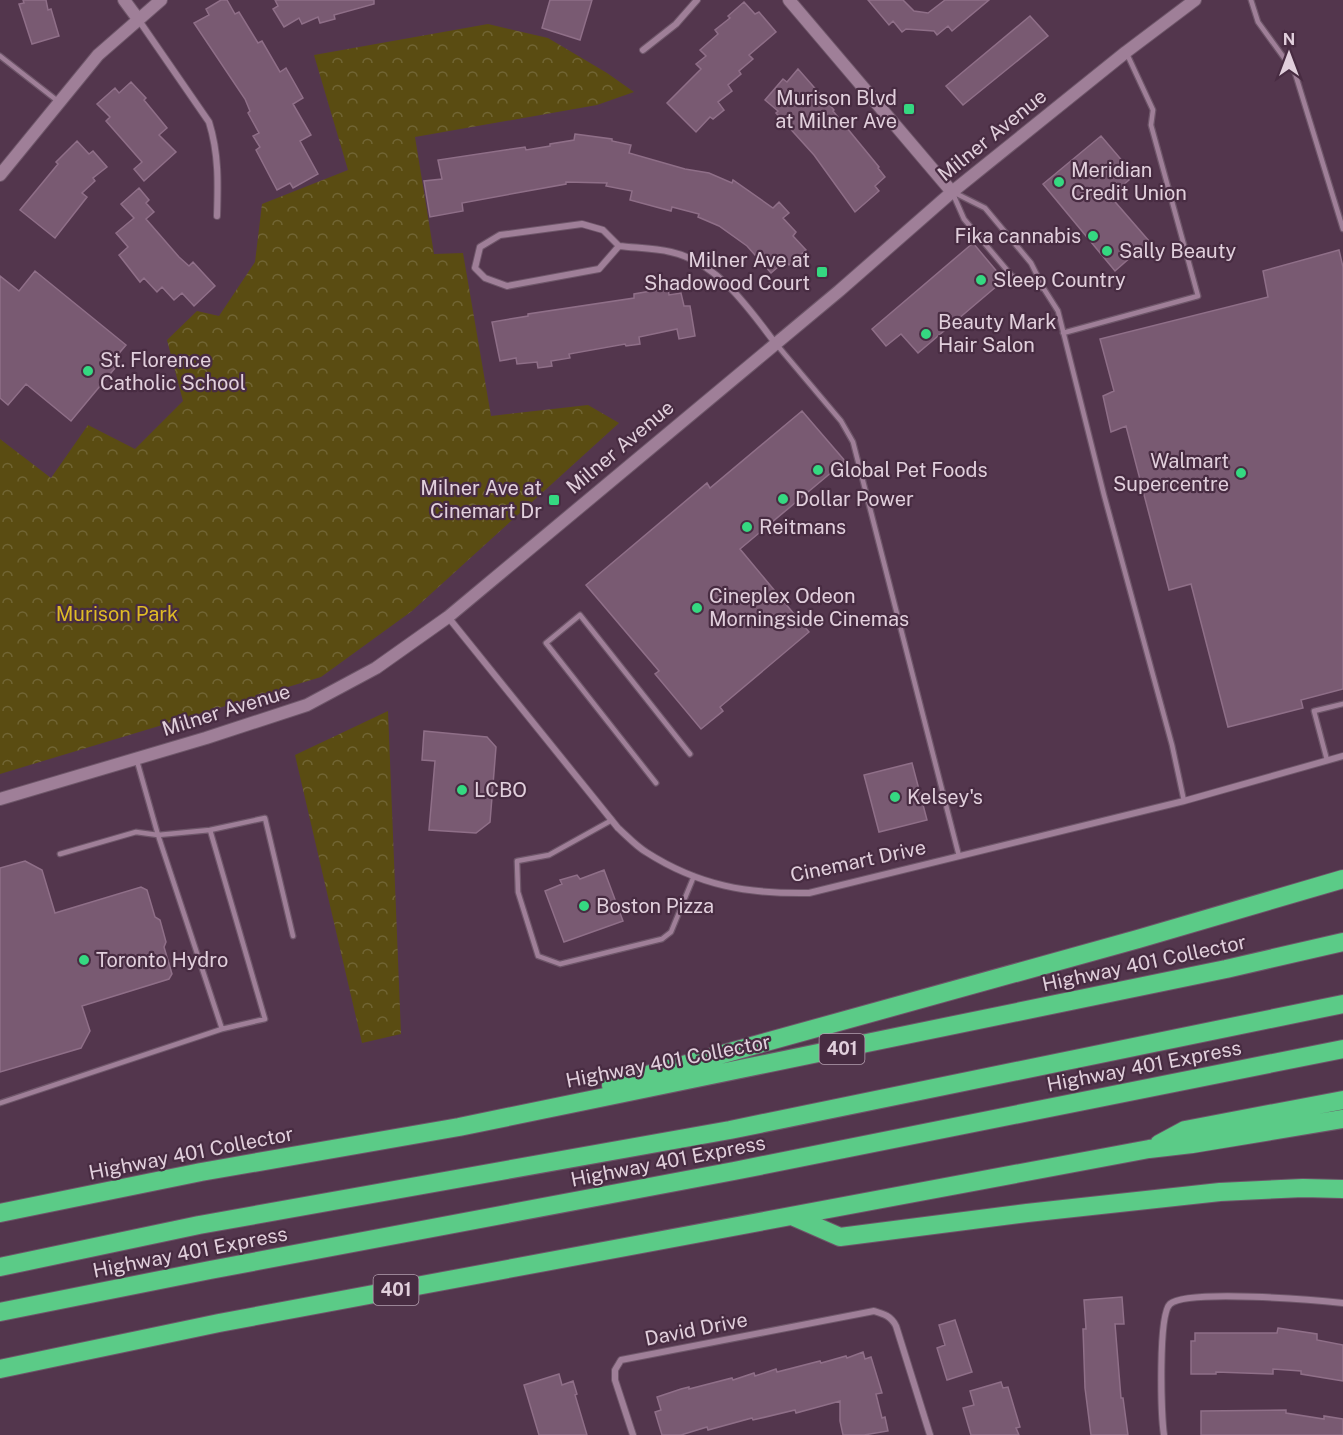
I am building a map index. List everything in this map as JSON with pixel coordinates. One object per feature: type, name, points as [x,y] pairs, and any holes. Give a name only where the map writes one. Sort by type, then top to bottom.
[{"type":"highway","points":[[459,1127],[1127,942],[1343,879]]},
{"type":"highway","name":"Highway 401 Collector","points":[[0,1213],[201,1172],[459,1127],[1168,981],[1343,942]]},
{"type":"highway","name":"Highway 401 Express","points":[[0,1267],[199,1225],[741,1128],[1343,1004]]},
{"type":"highway","name":"Highway 401 Express","points":[[0,1312],[734,1171],[1343,1049]]},
{"type":"highway","points":[[1149,1149],[1185,1130],[1343,1100]]},
{"type":"highway","name":"401","points":[[0,1369],[219,1323],[1149,1149],[1343,1119]]},
{"type":"highway","points":[[792,1216],[840,1237],[1027,1213],[1220,1192],[1303,1188],[1343,1189]]},
{"type":"main road","points":[[124,0],[138,19]]},
{"type":"main road","points":[[0,175],[98,54],[161,0]]},
{"type":"main road","points":[[789,0],[952,192]]},
{"type":"main road","name":"Milner Avenue","points":[[0,799],[307,705],[376,668],[448,617],[839,291],[952,192],[1126,52],[1195,0]]},
{"type":"street","points":[[643,50],[676,24],[697,0]]},
{"type":"street","points":[[138,19],[210,122],[218,167],[218,216]]},
{"type":"street","points":[[619,246],[599,270],[507,286],[485,278],[475,268],[480,247],[500,236],[582,224],[603,230],[619,246],[672,252],[711,269],[752,312],[775,343]]},
{"type":"street","name":"Cinemart Drive","points":[[448,617],[612,820],[645,851],[694,876],[725,887],[771,894],[809,893],[1184,801],[1343,756]]},
{"type":"street","points":[[1164,1435],[1161,1415],[1162,1353],[1165,1314],[1168,1305],[1176,1300],[1199,1297],[1278,1298],[1343,1303]]},
{"type":"street","name":"David Drive","points":[[633,1435],[615,1380],[615,1370],[621,1360],[874,1311],[885,1314],[896,1326],[930,1435]]},
{"type":"lane","points":[[1251,0],[1258,22],[1295,73],[1343,229]]},
{"type":"lane","points":[[1063,333],[1198,296],[1151,125],[1153,110],[1126,52]]},
{"type":"lane","points":[[0,56],[59,102]]},
{"type":"lane","points":[[952,192],[964,219],[1012,276],[1044,289]]},
{"type":"lane","points":[[952,192],[985,208],[1031,263],[1058,311],[1104,495],[1172,745],[1184,801]]},
{"type":"lane","points":[[775,343],[841,421],[853,442],[959,856]]},
{"type":"lane","points":[[656,783],[546,643],[580,615],[690,754]]},
{"type":"lane","points":[[1327,760],[1314,711],[1343,704]]},
{"type":"lane","points":[[136,759],[158,835],[222,1029]]},
{"type":"lane","points":[[60,854],[136,832],[158,835],[210,830],[265,818],[293,936]]},
{"type":"lane","points":[[612,820],[549,855],[517,861],[518,892],[538,956],[542,959],[560,964],[662,939],[671,932],[694,876]]},
{"type":"lane","points":[[0,1103],[222,1029],[265,1019],[210,830]]},
{"type":"green space","name":"Murison Park","points":[[488,24],[548,38],[634,92],[597,105],[415,137],[434,254],[463,253],[491,416],[588,405],[619,423],[412,611],[321,677],[0,774],[0,439],[51,478],[88,425],[135,449],[183,401],[167,340],[197,311],[219,316],[255,262],[262,204],[348,170],[314,55]]},
{"type":"green space","points":[[388,711],[401,1034],[362,1043],[295,755]]},
{"type":"building","points":[[23,0],[46,0],[59,36],[32,44],[19,4],[24,3]]},
{"type":"building","points":[[221,0],[227,0],[235,14],[239,12],[258,43],[262,41],[280,72],[286,68],[303,98],[293,104],[311,135],[300,141],[318,174],[293,188],[290,183],[277,190],[256,150],[260,147],[253,136],[259,133],[248,113],[250,111],[245,99],[194,23],[209,15],[206,9]]},
{"type":"building","points":[[275,0],[374,0],[374,4],[334,15],[335,19],[320,23],[318,17],[302,24],[299,18],[284,27],[273,9],[278,6]]},
{"type":"building","points":[[550,0],[592,0],[580,40],[542,28]]},
{"type":"building","points":[[868,0],[903,0],[914,11],[928,13],[945,0],[989,0],[952,31],[948,26],[937,35],[934,31],[906,29],[902,32],[893,21],[889,25]]},
{"type":"building","points":[[744,2],[755,14],[759,12],[776,32],[749,55],[753,59],[728,85],[732,91],[718,102],[724,110],[713,119],[710,117],[696,132],[667,103],[701,69],[696,64],[706,56],[700,50],[718,34],[715,30]]},
{"type":"building","points":[[1030,16],[1048,36],[963,105],[946,86]]},
{"type":"building","points":[[798,69],[834,110],[885,177],[875,186],[879,191],[855,212],[814,155],[776,113],[778,111],[765,100],[783,79],[787,82]]},
{"type":"building","points":[[131,82],[146,98],[144,100],[167,128],[159,135],[176,152],[144,181],[134,169],[142,162],[106,121],[110,117],[97,104],[115,88],[119,93]]},
{"type":"building","points":[[575,134],[612,139],[612,141],[631,145],[629,153],[685,169],[709,173],[732,183],[733,180],[773,208],[779,202],[789,213],[783,218],[796,232],[793,236],[806,250],[789,265],[785,261],[771,273],[747,246],[719,226],[698,217],[699,214],[672,207],[671,211],[630,200],[632,191],[606,186],[607,183],[566,182],[566,184],[462,203],[463,211],[430,217],[424,181],[442,179],[438,160],[525,147],[526,150],[550,146],[550,144],[574,140]]},
{"type":"building","points":[[1101,136],[1125,164],[1129,180],[1110,196],[1149,241],[1115,271],[1043,184]]},
{"type":"building","points":[[77,141],[89,154],[93,151],[107,167],[93,178],[95,181],[82,193],[87,197],[55,238],[20,210],[58,164],[56,162]]},
{"type":"building","points":[[139,188],[149,200],[146,203],[154,212],[146,219],[179,257],[189,266],[193,262],[215,286],[194,306],[182,293],[174,300],[162,287],[157,292],[144,278],[140,282],[119,255],[128,247],[116,233],[134,218],[121,204]]},
{"type":"building","points":[[973,243],[1004,280],[918,353],[901,334],[886,346],[872,329]]},
{"type":"building","name":"Walmart Supercentre","points":[[1339,250],[1343,267],[1343,689],[1301,700],[1303,708],[1228,727],[1191,584],[1169,590],[1126,426],[1111,432],[1103,396],[1114,391],[1100,339],[1268,297],[1263,271]]},
{"type":"building","points":[[35,271],[126,345],[110,364],[115,368],[71,421],[26,384],[8,405],[0,398],[0,276],[19,291]]},
{"type":"building","points":[[668,288],[669,295],[681,293],[684,306],[690,306],[695,336],[679,339],[677,329],[639,337],[640,344],[626,346],[625,344],[569,354],[570,358],[551,361],[552,366],[538,368],[537,362],[517,364],[516,358],[500,361],[492,322],[528,316],[528,314],[634,298],[634,294]]},
{"type":"building","name":"Cineplex Odeon Morningside Cinemas","points":[[802,411],[845,461],[740,549],[809,632],[720,707],[723,711],[701,729],[655,674],[659,671],[586,585],[707,483],[710,488]]},
{"type":"building","name":"LCBO","points":[[424,731],[487,737],[496,747],[490,822],[476,833],[429,830],[435,761],[422,760]]},
{"type":"building","name":"Kelsey's","points":[[912,763],[927,820],[879,832],[864,775]]},
{"type":"building","name":"Toronto Hydro","points":[[25,861],[42,870],[55,913],[141,887],[147,890],[155,917],[160,920],[166,942],[164,947],[172,974],[169,979],[82,1006],[90,1031],[81,1048],[0,1072],[0,868]]},
{"type":"building","name":"Boston Pizza","points":[[604,870],[623,921],[564,942],[545,891],[562,884],[560,880],[577,875],[580,879]]},
{"type":"building","points":[[1122,1297],[1124,1324],[1115,1324],[1121,1398],[1123,1398],[1128,1435],[1091,1435],[1085,1388],[1084,1300]]},
{"type":"building","points":[[955,1320],[972,1372],[947,1380],[937,1348],[945,1345],[939,1325]]},
{"type":"building","points":[[1278,1328],[1317,1334],[1317,1340],[1343,1345],[1343,1381],[1301,1374],[1301,1371],[1273,1369],[1273,1374],[1216,1372],[1216,1374],[1191,1374],[1191,1341],[1195,1341],[1195,1333],[1277,1333]]},
{"type":"building","points":[[863,1352],[865,1359],[871,1357],[882,1393],[876,1394],[888,1431],[864,1435],[843,1435],[840,1401],[796,1413],[795,1410],[753,1420],[752,1418],[708,1430],[707,1427],[681,1435],[662,1435],[655,1412],[661,1410],[657,1397],[689,1387],[689,1389],[732,1378],[733,1380],[754,1373],[755,1376],[776,1369],[777,1372],[846,1356],[847,1358]]},
{"type":"building","points":[[559,1374],[562,1385],[573,1381],[587,1435],[539,1435],[524,1385]]},
{"type":"building","points":[[1001,1382],[1003,1388],[1008,1387],[1020,1427],[1016,1428],[1019,1435],[971,1435],[963,1408],[974,1405],[970,1391]]},
{"type":"building","points":[[1286,1410],[1286,1413],[1324,1419],[1324,1416],[1343,1419],[1343,1435],[1201,1435],[1201,1411]]},
{"type":"place","name":"Murison Blvd at Milner Ave","points":[[909,109]]},
{"type":"place","name":"Meridian Credit Union","points":[[1059,182]]},
{"type":"place","name":"Fika cannabis","points":[[1093,236]]},
{"type":"place","name":"Sally Beauty","points":[[1107,251]]},
{"type":"place","name":"Milner Ave at Shadowood Court","points":[[822,272]]},
{"type":"place","name":"Sleep Country","points":[[981,280]]},
{"type":"place","name":"Beauty Mark Hair Salon","points":[[926,334]]},
{"type":"place","name":"St. Florence Catholic School","points":[[88,371]]},
{"type":"place","name":"Global Pet Foods","points":[[818,470]]},
{"type":"place","name":"Walmart Supercentre","points":[[1241,473]]},
{"type":"place","name":"Dollar Power","points":[[783,499]]},
{"type":"place","name":"Milner Ave at Cinemart Dr","points":[[554,500]]},
{"type":"place","name":"Reitmans","points":[[747,527]]},
{"type":"place","name":"Cineplex Odeon Morningside Cinemas","points":[[697,608]]},
{"type":"place","name":"LCBO","points":[[462,790]]},
{"type":"place","name":"Kelsey's","points":[[895,797]]},
{"type":"place","name":"Boston Pizza","points":[[584,906]]},
{"type":"place","name":"Toronto Hydro","points":[[84,960]]}]
